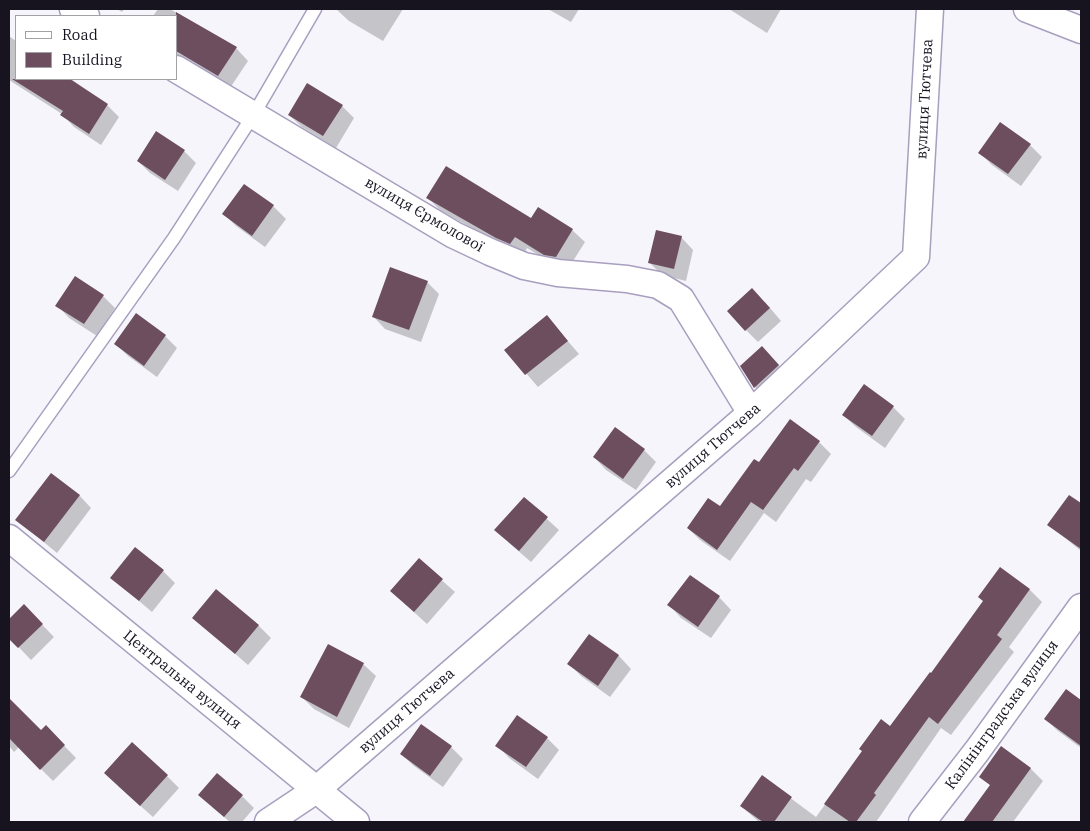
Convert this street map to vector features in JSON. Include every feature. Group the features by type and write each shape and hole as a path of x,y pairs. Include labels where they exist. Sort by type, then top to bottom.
{"street":[{"path":"73,9 84,15"},
{"name":"вулиця Тютчева","path":"268,822 316,790 751,413 916,257 930,9"},
{"path":"1027,9 1081,30"},
{"name":"вулиця Єрмолової","path":"178,70 454,234 490,252 524,266 558,273 627,279 658,286 666,290 681,299 751,413"},
{"name":"Центральна вулиця","path":"9,538 356,822"},
{"name":"Калінінградська вулиця","path":"922,822 977,751 1081,607"}],"lane":[{"path":"9,471 174,238 254,114 314,9"}],"building":[{"path":"176,12 237,47 218,76 178,52 178,15 176,15"},
{"path":"12,79 72,80 108,104 89,134 60,115 63,111"},
{"path":"307,83 343,105 323,136 288,115"},
{"path":"1000,122 1031,144 1008,174 978,153"},
{"path":"156,131 185,150 165,180 137,161"},
{"path":"446,166 531,218 538,207 573,229 556,257 544,255 515,237 510,244 496,238 426,198"},
{"path":"244,184 274,205 252,236 222,214"},
{"path":"656,230 682,236 674,269 648,263"},
{"path":"390,267 428,281 409,330 372,317"},
{"path":"75,276 104,295 84,324 55,306"},
{"path":"752,288 770,308 745,331 727,311"},
{"path":"136,313 166,335 144,366 114,344"},
{"path":"547,315 568,341 525,375 504,350"},
{"path":"762,346 779,365 754,388 740,366"},
{"path":"864,384 894,406 872,436 842,415"},
{"path":"790,419 820,441 798,471 794,468 763,510 751,502 717,550 687,528 708,498 720,506 754,459 759,462"},
{"path":"615,427 645,449 623,479 593,457"},
{"path":"51,473 80,495 44,542 15,520"},
{"path":"1069,495 1081,503 1081,549 1047,525"},
{"path":"524,497 548,517 519,551 494,530"},
{"path":"135,547 164,570 139,601 110,578"},
{"path":"419,558 443,579 414,612 390,591"},
{"path":"1000,567 1030,589 997,635 1002,639 938,724 929,717 874,793 876,795 856,822 850,822 824,804 862,751 859,749 881,719 890,726 931,673 983,601 978,597"},
{"path":"690,575 720,596 698,627 667,605"},
{"path":"216,589 259,625 235,654 192,618"},
{"path":"24,604 43,624 18,648 9,639 9,619"},
{"path":"589,634 619,655 598,686 567,664"},
{"path":"328,644 364,663 337,717 300,697"},
{"path":"1066,689 1081,700 1081,746 1044,719"},
{"path":"9,698 41,730 46,725 65,745 40,770 9,738"},
{"path":"517,715 548,737 526,767 495,746"},
{"path":"421,724 452,746 430,776 400,754"},
{"path":"132,742 168,775 140,806 104,773"},
{"path":"1001,746 1031,768 992,822 963,822 990,785 979,777"},
{"path":"217,773 243,795 224,817 198,795"},
{"path":"762,775 792,797 774,822 763,822 740,806"}]}
